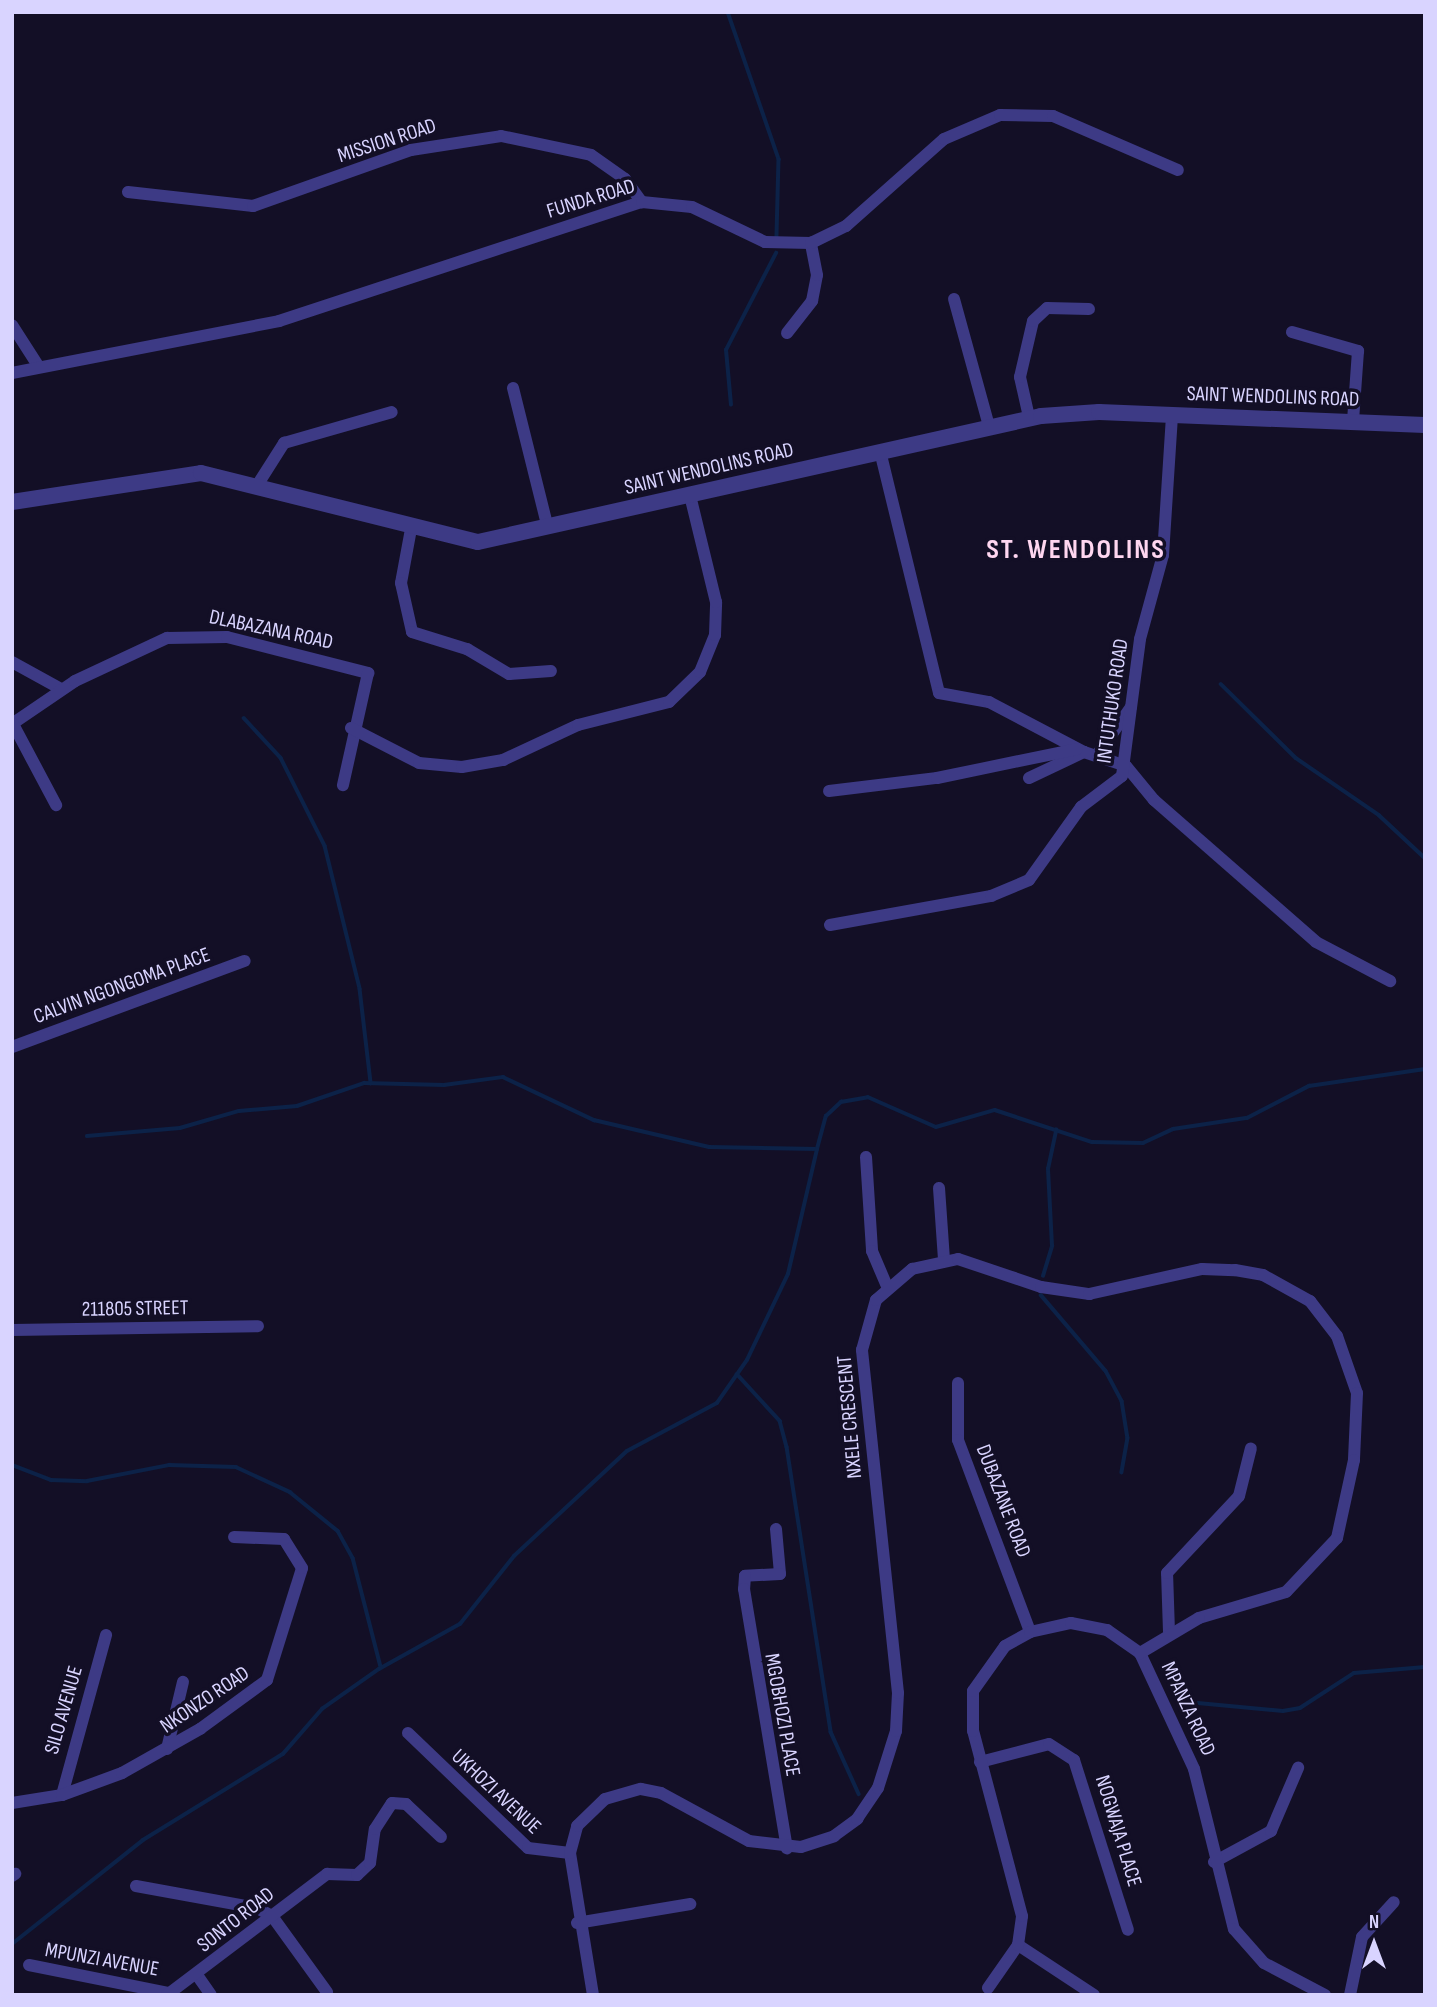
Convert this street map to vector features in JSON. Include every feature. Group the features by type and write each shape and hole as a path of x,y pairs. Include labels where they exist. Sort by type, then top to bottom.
{"street":[{"name":"FUNDA ROAD","path":"12,373 37,364 279,321 642,202 692,207 765,242 811,243 846,226 958,129 1000,115 1053,116 1178,170"},
{"name":"MISSION ROAD","path":"128,192 253,206 411,150 501,136 591,155 625,179 642,202"},
{"path":"787,333 812,301 817,275 811,243"},
{"path":"954,299 989,426"},
{"path":"1029,417 1020,377 1032,321 1047,308 1089,309"},
{"path":"12,325 37,364"},
{"path":"1292,332 1358,351 1353,421"},
{"path":"513,388 548,528"},
{"path":"258,485 284,443 392,412"},
{"name":"SAINT WENDOLINS ROAD","path":"12,502 174,474 258,485 411,529 478,542 1029,417 1172,414 1425,425"},
{"name":"INTUTHUKO ROAD","path":"830,925 991,896 1029,880 1081,807 1118,780 1126,766 1143,624 1163,555 1172,414"},
{"path":"880,451 935,688 989,702 1086,752 1126,766 1154,800 1316,942 1390,981"},
{"path":"343,785 351,728 393,754 435,767 503,760 546,737 659,707 700,672 716,613 690,495"},
{"path":"411,529 401,583 412,632 467,649 509,674 551,671"},
{"name":"DLABAZANA ROAD","path":"13,724 61,689 167,638 192,634 356,667 368,673 351,728"},
{"path":"12,662 61,689"},
{"path":"1028,778 1086,752 1131,707"},
{"path":"13,724 56,805"},
{"path":"829,790 937,778 1086,752"},
{"name":"CALVIN NGONGOMA PLACE","path":"12,1047 245,961"},
{"path":"866,1157 872,1251 887,1286 944,1259 977,1263 1066,1293 1115,1290 1202,1269 1244,1272 1310,1301 1337,1336 1357,1393 1354,1460 1337,1538 1286,1592 1169,1632 1140,1653"},
{"path":"939,1188 944,1259"},
{"name":"NXELE CRESCENT","path":"593,1995 577,1923 570,1853 578,1826 591,1811 641,1789 661,1793 749,1841 787,1848 834,1836 858,1819 878,1788 896,1731 898,1693 862,1350 868,1316 887,1286"},
{"name":"211805 STREET","path":"12,1330 258,1326"},
{"name":"DUBAZANE ROAD","path":"958,1382 958,1440 1030,1632"},
{"path":"1169,1632 1167,1573 1239,1496 1251,1448"},
{"name":"MGOBHOZI PLACE","path":"776,1529 780,1574 745,1576 744,1589 787,1848"},
{"name":"NKONZO ROAD","path":"12,1803 62,1795 166,1749 256,1692 278,1661 298,1595 299,1554 285,1539 234,1537"},
{"name":"MPANZA ROAD","path":"1018,1945 1020,1897 980,1762 973,1691 991,1657 1030,1632 1052,1624 1088,1625 1140,1653 1194,1769 1227,1913 1254,1955 1325,1995"},
{"name":"SILO AVENUE","path":"62,1795 106,1635"},
{"path":"166,1749 183,1682"},
{"name":"UKHOZI AVENUE","path":"408,1733 528,1848 570,1853"},
{"name":"NOGWAJA PLACE","path":"980,1762 1049,1744 1074,1760 1128,1930"},
{"path":"1214,1862 1271,1831 1298,1768"},
{"name":"SONTO ROAD","path":"168,1994 197,1975 327,1874 350,1878 364,1869 379,1820 394,1802 410,1807 441,1837"},
{"path":"136,1886 240,1902 272,1916 327,1992"},
{"path":"1350,1995 1362,1937 1394,1902"},
{"path":"577,1923 690,1904"},
{"path":"988,1988 1018,1945 1094,1995"},
{"name":"MPUNZI AVENUE","path":"29,1965 168,1994"},
{"path":"197,1975 211,1995"}],"waterway":[{"path":"728,12 779,159 777,237"},
{"path":"731,405 726,350 776,253"},
{"path":"1221,684 1296,758 1379,815 1425,858"},
{"path":"244,718 281,758 325,846 360,989 371,1083"},
{"path":"87,1136 180,1128 239,1111 297,1106 364,1083 444,1085 503,1077 594,1120 709,1147 817,1149 826,1116 841,1102 868,1097 936,1127 995,1110 1092,1142 1143,1143 1173,1129 1247,1118 1309,1086 1425,1069"},
{"path":"1043,1276 1052,1246 1048,1169 1056,1130"},
{"path":"12,1944 143,1840 283,1754 322,1709 379,1669 460,1624 514,1556 627,1451 717,1403 747,1360 788,1274 817,1149"},
{"path":"1041,1295 1106,1371 1122,1401 1128,1438 1122,1472"},
{"path":"737,1374 780,1421 787,1447 831,1732 859,1794"},
{"path":"12,1465 51,1480 87,1481 169,1465 236,1467 290,1492 338,1531 353,1558 381,1667"},
{"path":"1198,1703 1283,1711 1300,1708 1354,1673 1425,1667"}],"district":[{"name":"ST. WENDOLINS","path":"1076,550"}]}
